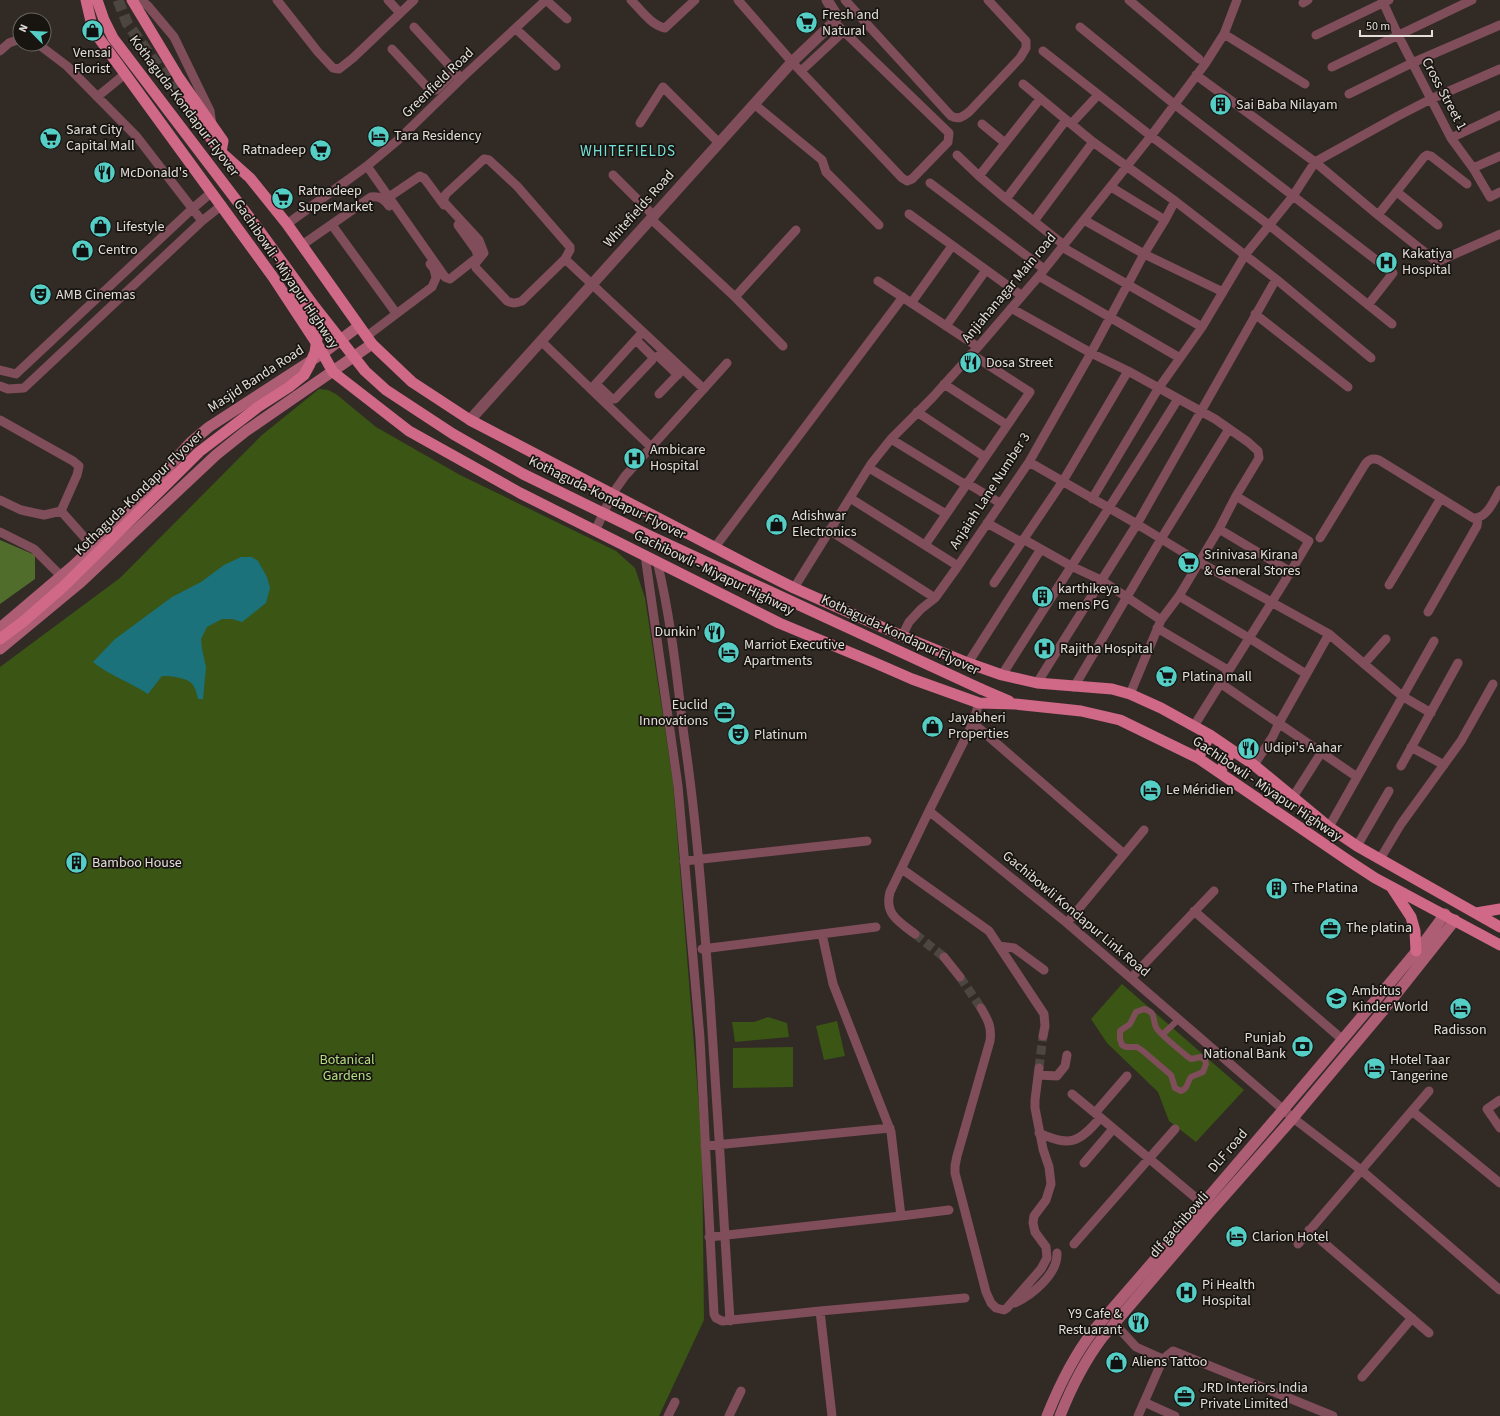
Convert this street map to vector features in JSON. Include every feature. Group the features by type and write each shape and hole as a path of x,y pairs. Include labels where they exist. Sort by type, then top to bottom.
{"main road":[{"name":"Gachibowli - Miyapur Highway","path":"86,0 93,30 274,277 323,353 333,372 409,431 520,493 780,623 912,679 978,703 1015,704 1081,711 1120,720 1198,758 1353,864 1500,945"},
{"name":"Kothaguda-Kondapur Flyover","path":"98,0 104,20 113,38 256,226 314,306 365,371 386,390 452,434 523,474 652,537 1015,704"},
{"path":"132,0 179,78 223,141 221,152"},
{"name":"Gachibowli - Miyapur Highway","path":"183,101 221,152 250,178 287,224 370,340 412,382 470,420 794,588 902,636 1002,675 1037,683 1112,690 1130,694 1161,708 1210,735 1254,765 1329,827 1357,846 1500,927"},
{"name":"Kothaguda-Kondapur Flyover","path":"0,639 24,621 64,586 199,452 258,407 289,387 304,374 315,352 317,339 316,327 302,301 279,268 256,226"},
{"name":"Masjid Banda Road","path":"0,628 61,576 114,527 200,434 323,353 359,326"},
{"path":"0,649 81,582 216,455 246,431 333,372 370,340"},
{"path":"1198,758 1210,735"},
{"path":"1220,772 1232,750"},
{"path":"1391,886 1411,917 1416,951"},
{"path":"1476,913 1500,909"},
{"name":"DLF road","path":"1047,1416 1068,1369 1080,1348 1202,1203 1343,1040 1416,951 1444,914"},
{"name":"dlf gachibowli","path":"1060,1416 1079,1374 1090,1355 1211,1211 1293,1118 1455,920"}],"street":[{"path":"141,0 148,6 174,37 210,111 212,126"},
{"path":"277,0 318,52 333,68 339,69 353,58 414,0"},
{"path":"388,0 400,13"},
{"path":"546,0 567,19"},
{"name":"Greenfield Road","path":"287,224 367,166 405,133 455,77 516,28 546,0"},
{"path":"632,0 653,22 659,27 665,28 695,0"},
{"path":"738,0 792,62 902,178 907,181 912,179 948,142 949,132 844,31 827,0"},
{"path":"835,16 846,2 951,116 962,118 1024,54 1026,48 1026,41 988,0"},
{"path":"1130,0 1199,59"},
{"name":"Anjiahanagar Main road","path":"794,588 869,468 891,439 978,347 1042,272 1127,167 1196,75 1224,34 1237,0"},
{"path":"1332,67 1472,0"},
{"path":"1316,35 1384,1"},
{"name":"Cross Street 1","path":"1384,1 1398,35 1451,138 1473,168 1490,197 1500,192"},
{"name":"Whitefields Road","path":"470,420 835,16"},
{"path":"1349,94 1412,63 1500,25"},
{"path":"392,49 431,90 436,90 455,77 414,27"},
{"path":"1080,27 1174,104 1393,273 1368,305"},
{"path":"516,28 556,66"},
{"path":"801,71 844,31"},
{"path":"1224,34 1305,84"},
{"path":"0,51 12,42"},
{"path":"1043,51 1098,96 1269,225 1392,324"},
{"path":"49,52 67,66 137,137 202,221"},
{"path":"1092,499 1158,389 1202,327 1245,255 1293,196 1315,162 1398,116 1500,69"},
{"path":"97,97 125,74"},
{"path":"1196,75 1315,162 1437,262 1500,234"},
{"path":"1023,84 1093,142 1175,201 1276,279 1371,358"},
{"path":"640,122 663,87 719,144"},
{"path":"1006,199 1068,122 1098,96"},
{"path":"978,176 1040,99"},
{"path":"754,104 822,160 826,172 879,225"},
{"path":"1451,138 1500,115"},
{"path":"982,124 1005,143"},
{"path":"1034,221 1093,142"},
{"path":"957,155 978,176 1063,246 1202,327"},
{"path":"1378,215 1424,156 1431,156 1467,184"},
{"path":"1473,168 1500,156"},
{"path":"484,159 489,160 517,186 569,245 570,250 565,259 522,301 513,304 508,301 476,268 475,264 484,253 481,243 444,204 443,198 484,159"},
{"path":"367,166 445,277 450,279 452,278 478,257 476,250 422,176 418,177 389,197"},
{"path":"613,176 652,217 735,297 783,346"},
{"path":"930,183 1042,272 1111,318 1180,358"},
{"path":"1111,187 1165,220"},
{"path":"16,374 212,192"},
{"path":"1397,192 1438,224"},
{"path":"302,245 371,197 376,196 382,198 387,203 434,269 436,274 435,283 432,287 396,313 370,340"},
{"name":"Anjaiah Lane Number 3","path":"902,636 909,622 921,609 935,598 988,523 1028,462 1111,318 1144,254 1175,201"},
{"path":"0,386 8,389 24,388 202,221 222,205"},
{"path":"909,214 1022,296"},
{"path":"1084,220 1144,254 1223,292"},
{"path":"332,225 396,313"},
{"path":"735,297 796,230"},
{"path":"912,302 952,246"},
{"path":"565,259 643,332 661,354 679,371 704,389"},
{"path":"946,326 986,270"},
{"path":"1037,683 1137,524 1200,410 1276,279"},
{"path":"878,281 912,302 978,347"},
{"path":"715,547 903,297"},
{"path":"1011,308 1091,353 1200,410 1248,442 1259,453 1259,458 1236,496 1219,529 1179,596 1159,624 1130,694"},
{"path":"1255,314 1348,387"},
{"path":"593,386 643,332"},
{"path":"541,341 593,386 612,399 615,399 653,358 636,340"},
{"path":"610,408 661,354"},
{"path":"925,545 1030,392 971,354"},
{"path":"595,530 613,493 625,476 727,364"},
{"path":"0,370 16,374 24,388"},
{"path":"659,394 679,371"},
{"path":"994,583 1063,482 1128,371"},
{"path":"944,384 1008,425"},
{"path":"593,386 610,408 651,447"},
{"path":"1002,675 1071,566 1110,508 1178,399"},
{"path":"917,412 985,457"},
{"path":"0,420 73,461 79,466 77,475 61,511"},
{"path":"1074,687 1161,539 1229,429"},
{"path":"891,439 961,482 1000,503"},
{"path":"1320,538 1369,460 1379,460 1473,518 1478,518 1484,515 1500,490"},
{"path":"1028,462 1110,508 1199,562 1329,634 1402,696 1431,713"},
{"path":"869,468 946,514"},
{"path":"1194,726 1228,670 1273,603 1309,541 1236,496"},
{"path":"850,498 958,566"},
{"path":"1389,585 1441,498"},
{"path":"0,500 21,510 44,515 61,511"},
{"path":"61,511 93,547"},
{"path":"1428,612 1478,526 1478,518"},
{"path":"988,523 1101,580 1127,598 1159,624 1228,670"},
{"path":"1219,529 1291,572"},
{"path":"829,530 935,598"},
{"path":"0,532 34,549 61,576"},
{"path":"968,663 1041,549"},
{"path":"645,555 677,781 700,1038 714,1314 716,1318 722,1321 730,1321 965,1298"},
{"path":"657,561 679,693 691,781 699,859 720,1145 730,1321"},
{"path":"1179,596 1306,674"},
{"path":"1254,765 1273,736 1279,722 1329,634"},
{"path":"1364,664 1386,639"},
{"path":"1329,827 1434,641"},
{"path":"1401,766 1458,663"},
{"path":"1220,683 1279,722 1357,777"},
{"path":"1380,859 1401,824 1461,741 1493,684"},
{"path":"915,934 898,922 892,915 888,899 929,811 973,723 978,703"},
{"path":"973,723 1124,854"},
{"path":"1411,747 1444,764"},
{"path":"1293,797 1321,753"},
{"path":"1357,846 1389,791"},
{"name":"Gachibowli Kondapur Link Road","path":"929,811 1067,923 1293,1118 1361,1170 1499,1287"},
{"path":"1067,923 1144,830"},
{"path":"684,861 867,841"},
{"path":"902,869 989,931 1044,1014 1045,1026 1043,1036"},
{"path":"1131,978 1214,891"},
{"path":"1194,911 1343,1040"},
{"path":"692,950 876,927"},
{"path":"822,934 834,984 890,1128 895,1154 901,1216"},
{"path":"999,946 1014,948 1044,970"},
{"path":"944,957 960,977"},
{"path":"981,1008 989,1021 991,1028 990,1041 958,1156 955,1173 988,1298 991,1303 1000,1310 1004,1310 1029,1296 1055,1267 1058,1260 1057,1253"},
{"path":"1144,1009 1154,1015 1155,1025 1163,1034 1189,1058 1201,1057 1205,1060 1206,1064 1203,1072 1191,1077 1186,1087 1182,1090 1175,1088 1171,1075 1143,1051 1137,1048 1122,1045 1119,1036 1121,1029 1130,1024 1136,1012 1144,1009"},
{"path":"1163,1034 1179,1019"},
{"path":"1012,1305 1047,1258 1046,1247 1035,1232 1033,1223 1034,1216 1046,1200 1051,1184 1049,1167 1039,1133 1035,1100 1039,1071 1057,1076 1065,1066 1067,1055"},
{"path":"1039,1133 1057,1140 1070,1141 1086,1133 1127,1076"},
{"path":"1298,1244 1429,1091"},
{"path":"1072,1094 1202,1203"},
{"path":"1500,1100 1488,1109 1500,1128"},
{"path":"1412,1111 1500,1183"},
{"path":"705,1146 890,1128"},
{"path":"1084,1163 1113,1129"},
{"path":"1074,1244 1175,1129"},
{"path":"710,1237 949,1210"},
{"path":"1309,1230 1429,1333"},
{"path":"820,1311 832,1416"},
{"path":"1362,1377 1412,1318"},
{"path":"1115,1324 1136,1347 1163,1359"},
{"path":"1138,1416 1163,1359 1173,1351 1328,1415"},
{"path":"729,1416 741,1392"},
{"path":"668,1416 675,1402"},
{"path":"1144,1402 1175,1416"}],"green space":[{"name":"Botanical Gardens","path":"319,389 328,390 336,394 376,427 460,475 616,551 635,568 645,598 673,782 702,1145 704,1320 659,1416 0,1416 0,667 120,578 262,435"},
{"path":"0,540 35,555 35,579 0,604"},
{"path":"1122,984 1244,1090 1196,1142 1169,1121 1158,1092 1107,1043 1091,1019"},
{"path":"768,1017 787,1023 789,1037 735,1042 732,1022 754,1022"},
{"path":"837,1021 845,1056 824,1060 816,1026"},
{"path":"793,1047 793,1087 733,1088 733,1048"}],"water":[{"path":"241,557 252,557 258,561 267,577 270,588 266,603 242,622 232,619 222,619 207,627 201,639 206,667 203,699 198,699 193,685 184,679 162,676 148,694 106,671 93,662 115,639 172,597 201,582 224,565"}],"tunnel":[{"path":"118,0 127,23 183,101"},
{"path":"915,934 944,957"},
{"path":"960,977 981,1008"},
{"path":"1039,1068 1043,1036"}],"place":[{"name":"Fresh and Natural","path":"806,23"},
{"name":"Vensai Florist","path":"92,31"},
{"name":"Sai Baba Nilayam","path":"1220,105"},
{"name":"Tara Residency","path":"379,136"},
{"name":"Sarat City Capital Mall","path":"51,138"},
{"name":"Ratnadeep","path":"321,150"},
{"name":"McDonald's","path":"104,173"},
{"name":"Ratnadeep SuperMarket","path":"283,199"},
{"name":"Lifestyle","path":"100,227"},
{"name":"Centro","path":"82,250"},
{"name":"Kakatiya Hospital","path":"1386,262"},
{"name":"AMB Cinemas","path":"40,295"},
{"name":"Dosa Street","path":"970,363"},
{"name":"Ambicare Hospital","path":"634,458"},
{"name":"Adishwar Electronics","path":"777,524"},
{"name":"Srinivasa Kirana & General Stores","path":"1189,563"},
{"name":"karthikeya mens PG","path":"1042,597"},
{"name":"Dunkin'","path":"715,632"},
{"name":"Rajitha Hospital","path":"1044,649"},
{"name":"Marriot Executive Apartments","path":"729,653"},
{"name":"Platina mall","path":"1167,677"},
{"name":"Euclid Innovations","path":"724,713"},
{"name":"Jayabheri Properties","path":"932,726"},
{"name":"Platinum","path":"738,735"},
{"name":"Udipi's Aahar","path":"1248,748"},
{"name":"Le Méridien","path":"1151,790"},
{"name":"Bamboo House","path":"77,863"},
{"name":"The Platina","path":"1276,888"},
{"name":"The platina","path":"1330,928"},
{"name":"Ambitus Kinder World","path":"1337,999"},
{"name":"Radisson","path":"1460,1008"},
{"name":"Punjab National Bank","path":"1302,1046"},
{"name":"Hotel Taar Tangerine","path":"1374,1068"},
{"name":"Clarion Hotel","path":"1237,1237"},
{"name":"Pi Health Hospital","path":"1187,1293"},
{"name":"Y9 Cafe & Restuarant","path":"1138,1322"},
{"name":"Aliens Tattoo","path":"1117,1362"},
{"name":"JRD Interiors India Private Limited","path":"1184,1396"}],"district":[{"name":"WHITEFIELDS","path":"628,151"}]}
